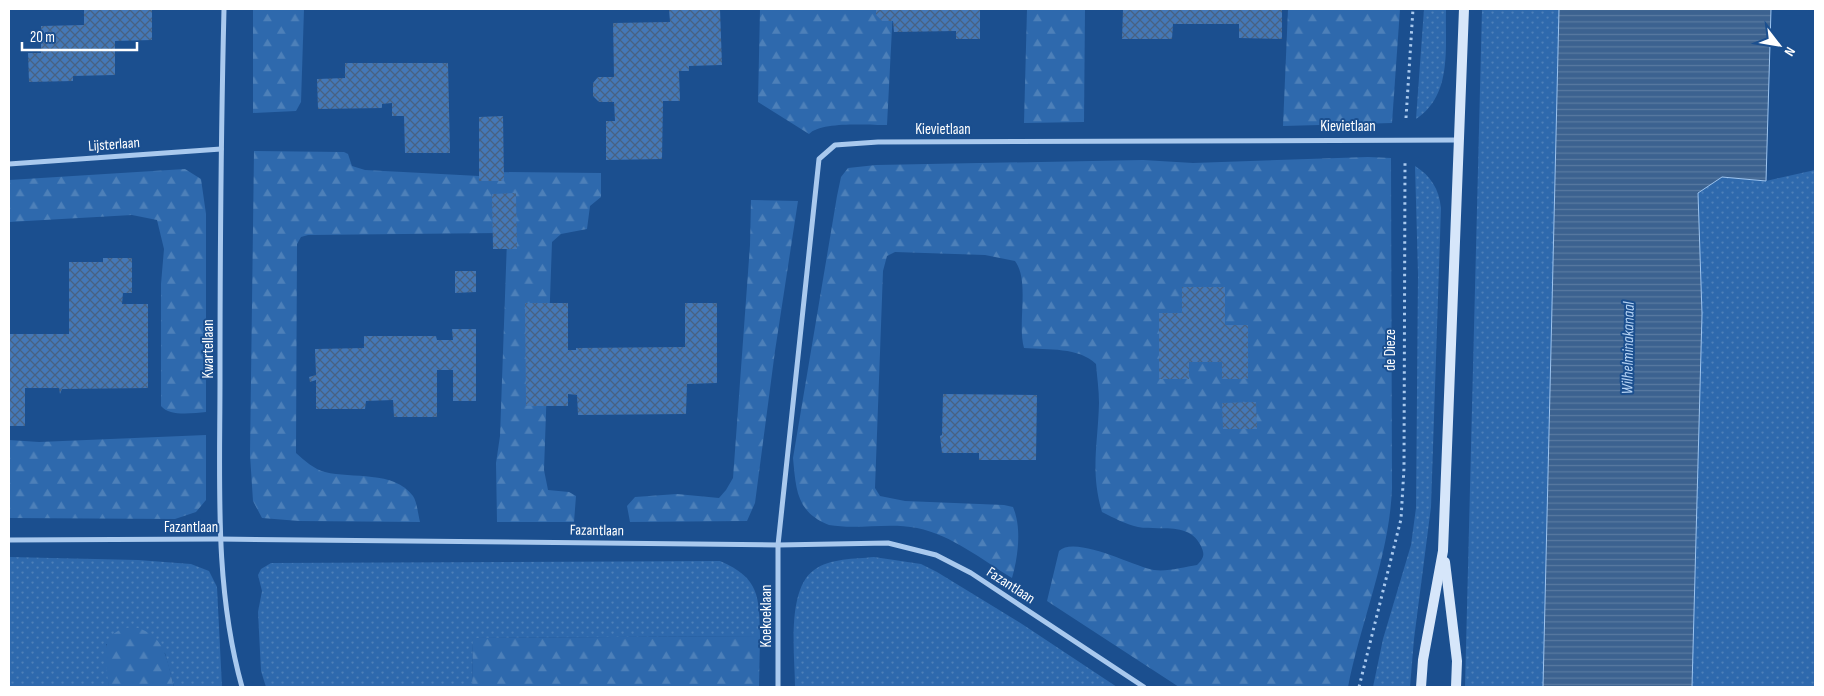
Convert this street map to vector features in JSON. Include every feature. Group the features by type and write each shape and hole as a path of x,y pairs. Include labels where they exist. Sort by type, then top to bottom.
{"street":[{"name":"Kwartellaan","path":"224,9 221,149 219,539 234,660 242,687"},
{"path":"1421,687 1423,660 1443,551 1461,140 1464,9"},
{"name":"Kievietlaan","path":"778,545 819,159 835,145 878,142 1404,138 1461,140"},
{"name":"Lijsterlaan","path":"9,164 221,149"},
{"name":"Fazantlaan","path":"9,540 219,539 778,545 888,543 936,555 970,573 1144,687"},
{"name":"Koekoeklaan","path":"778,545 778,687"},
{"path":"1443,551 1457,661 1456,687"}],"path":[{"name":"de Dieze","path":"1359,687 1402,519 1404,458 1404,138 1413,9"}],"green space":[{"path":"253,9 304,9 301,102 296,111 253,113"},
{"path":"760,9 893,9 887,125 834,125 815,130 809,134 758,102"},
{"path":"1027,9 1085,9 1084,122 1024,123"},
{"path":"1288,9 1400,9 1392,123 1283,126"},
{"path":"1424,9 1446,9 1446,54 1441,84 1436,97 1428,109 1416,119"},
{"path":"1482,9 1559,9 1543,687 1465,687"},
{"path":"254,151 344,152 348,154 352,166 365,170 479,176 490,175 496,172 601,173 601,197 590,206 587,229 561,234 552,242 544,470 548,490 569,492 576,496 574,522 497,522 496,463 500,436 507,240 500,233 308,235 301,237 297,244 296,453 321,471 372,477 395,482 413,496 420,522 299,521 262,518 253,501 250,455"},
{"path":"1368,157 1391,158 1392,489 1386,539 1348,687 1179,687 1047,601 1059,551 1067,547 1091,549 1154,570 1170,570 1197,565 1203,554 1196,538 1182,530 1138,527 1124,523 1102,512 1096,483 1099,403 1096,364 1072,352 1024,348 1022,338 1022,280 1015,261 985,255 895,252 887,256 883,271 875,488 880,496 905,501 1013,507 1016,515 1018,542 1012,578 955,542 930,531 906,526 851,527 829,525 818,520 804,506 797,489 793,458 837,196 841,177 848,168 876,165 1143,160 1193,163"},
{"path":"1415,166 1430,179 1436,189 1441,208 1431,507 1414,639 1410,687 1373,687 1383,639 1411,545 1416,508 1418,274"},
{"path":"185,169 201,179 206,214 206,412 182,414 170,412 161,406 161,284 164,249 157,220 132,215 9,222 9,180"},
{"path":"1815,170 1815,687 1692,687 1702,314 1698,193 1722,177 1766,181"},
{"path":"751,200 798,201 775,351 755,503 747,521 630,522 627,506 635,497 677,494 719,498 733,478 750,245"},
{"path":"206,435 206,500 196,512 175,519 9,518 9,440 39,442"},
{"path":"9,557 138,560 191,564 209,571 217,587 222,687 174,687 165,653 106,644 109,687 9,687"},
{"path":"874,557 921,564 937,572 1022,624 1117,687 795,687 794,624 799,592 805,579 814,570 827,563"},
{"path":"720,561 743,574 755,590 759,610 760,636 473,638 472,687 266,687 261,671 258,612 262,591 258,575 261,569 271,563"},
{"path":"133,627 144,630 152,635 163,649 174,687 109,687 106,657 108,641 113,634"},
{"path":"760,636 759,686 472,687 473,638"}],"water":[{"name":"Wilhelminakanaal","path":"1559,9 1771,9 1766,181 1722,177 1698,193 1702,314 1692,687 1543,687"}],"building":[{"path":"84,9 152,9 152,40 115,41 115,75 73,76 73,81 29,82 28,53 41,53 41,26 84,25"},
{"path":"669,9 720,9 722,65 689,66 689,71 679,71 680,101 663,101 662,159 606,160 606,121 615,121 614,102 599,102 593,96 593,83 598,77 614,77 613,23 670,22"},
{"path":"876,9 980,9 980,39 956,39 956,31 894,32 893,21 882,21 876,15"},
{"path":"1123,9 1282,9 1282,39 1239,38 1239,24 1173,24 1172,39 1122,39"},
{"path":"345,63 448,63 450,153 405,153 404,116 392,116 392,103 382,104 382,108 318,109 317,79 345,78"},
{"path":"503,116 504,181 479,181 479,117"},
{"path":"516,193 517,249 493,249 492,194"},
{"path":"103,258 132,258 132,293 123,293 122,304 148,304 148,388 62,389 60,394 59,388 25,388 25,426 9,426 9,334 69,334 69,262 103,262"},
{"path":"455,271 476,271 476,292 455,293"},
{"path":"1182,287 1225,287 1225,325 1248,325 1248,379 1222,379 1222,362 1189,362 1189,379 1159,379 1159,313 1182,313"},
{"path":"525,303 568,303 568,350 576,350 576,348 685,347 685,303 717,303 717,383 687,384 686,414 578,415 577,395 568,394 568,406 526,406"},
{"path":"452,329 476,329 476,401 453,401 453,370 437,370 437,417 394,417 393,400 366,401 365,409 316,409 316,380 310,382 309,377 316,375 315,349 364,348 364,336 436,336 437,340 453,340"},
{"path":"943,394 1037,395 1036,460 979,460 979,453 942,453 940,436 942,435"},
{"path":"1256,402 1257,429 1223,429 1222,403"}]}
